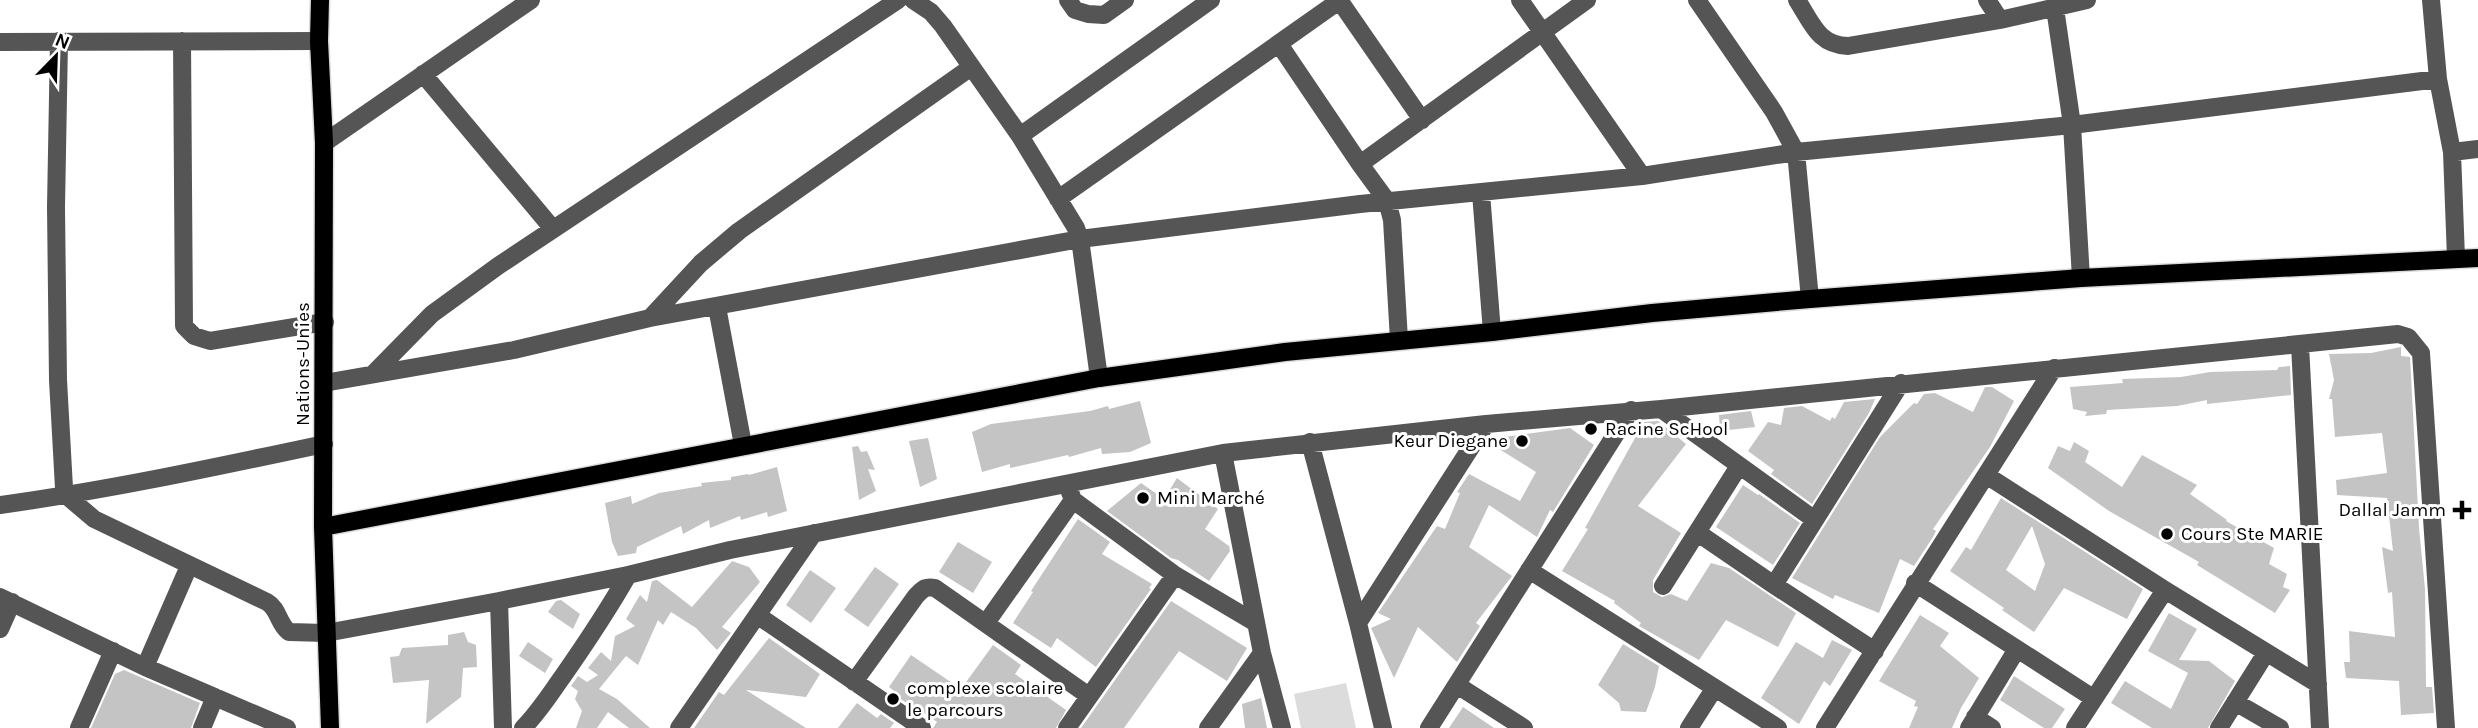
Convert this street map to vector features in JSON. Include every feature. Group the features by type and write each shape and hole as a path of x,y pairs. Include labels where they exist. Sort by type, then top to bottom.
{"main road":[{"name":"Nations-Unies","path":"320,0 319,41 324,143 323,527 330,728"},
{"path":"323,527 1099,378 1285,352 1810,299 2081,278 2478,258"}],"street":[{"path":"324,143 531,0"},
{"path":"374,373 432,314 553,229 898,0"},
{"path":"913,0 931,12 943,26 1020,136 1080,239 1099,378"},
{"path":"1068,0 1075,10 1096,15 1104,15 1125,0"},
{"path":"1020,136 1211,0"},
{"path":"1058,199 1339,0 1422,120"},
{"path":"1520,0 1642,176"},
{"path":"1360,164 1587,0"},
{"path":"1697,0 1774,112 1796,152 1810,299"},
{"path":"1797,0 1820,34 1835,46 2000,20 2087,0"},
{"path":"1987,0 2000,20"},
{"path":"2431,0 2438,79 2452,152 2456,258"},
{"path":"2055,8 2072,125 2081,278"},
{"path":"59,41 56,207 58,380 62,476 67,496 94,519 272,605 280,624 289,632 326,633 628,575 814,533 1070,492 1223,453 1486,424 1661,409 2398,334 2407,337 2421,353 2446,728"},
{"path":"182,41 184,326 194,336 210,341 325,322"},
{"path":"0,42 319,41"},
{"path":"1279,44 1387,201 1392,220 1399,340"},
{"path":"650,318 701,263 739,231 970,68"},
{"path":"423,74 553,229"},
{"path":"324,383 514,350 650,318 1080,239 1387,201 1642,176 1796,152 2072,125 2438,79"},
{"path":"2452,152 2478,149"},
{"path":"1480,193 1492,332"},
{"path":"717,307 743,445"},
{"path":"2300,345 2320,728"},
{"path":"1825,728 2054,368"},
{"path":"1774,585 1901,383"},
{"path":"1661,409 1815,520"},
{"path":"1429,728 1631,410"},
{"path":"1358,623 1486,424"},
{"path":"1310,442 1358,623 1382,728"},
{"path":"0,505 67,496 324,444"},
{"path":"1223,453 1255,623 1282,728"},
{"path":"1663,586 1739,466"},
{"path":"1986,475 2318,684"},
{"path":"1070,492 1175,575 1255,623"},
{"path":"986,623 1070,492"},
{"path":"679,728 814,533"},
{"path":"1698,533 1875,651"},
{"path":"145,667 189,565"},
{"path":"1529,570 1778,728"},
{"path":"523,728 536,715 576,657 628,575"},
{"path":"1067,728 1175,575"},
{"path":"1915,583 2094,698"},
{"path":"854,682 924,588 935,588 1089,696"},
{"path":"2075,728 2165,590"},
{"path":"0,629 6,600 145,667 287,728"},
{"path":"499,601 503,728"},
{"path":"757,615 918,727"},
{"path":"1992,728 1972,723 2017,649"},
{"path":"79,728 113,651"},
{"path":"1208,728 1262,653"},
{"path":"2219,728 2266,653"},
{"path":"1457,685 1524,728"},
{"path":"1689,728 1714,689"},
{"path":"202,728 215,697"},
{"path":"2235,702 2280,728"}],"shaded area":[{"path":"1346,683 1356,728 1301,728 1294,694"}],"building":[{"path":"2401,347 2401,356 2410,357 2425,589 2426,687 2432,687 2434,713 2401,715 2399,681 2346,678 2344,662 2350,662 2349,631 2395,637 2392,592 2388,593 2382,547 2393,551 2387,498 2337,495 2336,480 2387,473 2382,433 2335,437 2332,399 2329,399 2334,380 2329,354 2371,353"},
{"path":"2290,366 2291,395 2207,404 2207,400 2177,406 2107,410 2106,414 2085,416 2087,412 2073,409 2070,387 2123,383 2122,379 2277,370 2279,367"},
{"path":"1985,387 1992,387 2014,401 1990,447 1933,529 1936,531 1933,537 1914,566 1900,559 1879,613 1835,595 1833,599 1792,578 1880,437 1914,403 1917,404 1924,394 1935,393 1973,412"},
{"path":"1875,399 1812,504 1771,474 1774,470 1748,451 1768,422 1781,425 1784,408 1802,406 1830,421 1832,417 1835,419 1844,402"},
{"path":"1140,401 1151,443 1130,452 1102,454 1101,448 1069,457 1068,455 1010,468 1010,464 982,472 972,432 991,424 1090,411 1108,406 1109,409"},
{"path":"1751,411 1755,427 1720,431 1719,415"},
{"path":"1658,421 1686,444 1638,506 1681,533 1653,580 1653,592 1662,597 1671,594 1687,601 1711,563 1729,568 1796,613 1778,647 1726,620 1699,660 1639,626 1641,623 1614,603 1615,601 1562,571 1588,529 1585,528 1644,422"},
{"path":"1570,428 1594,445 1553,512 1550,510 1537,537 1489,505 1469,547 1512,576 1476,623 1480,626 1457,662 1418,627 1394,678 1371,628 1391,619 1378,613 1437,526 1445,529 1460,493 1457,492 1469,474 1520,501 1536,472 1488,442 1490,439"},
{"path":"928,438 937,479 920,487 909,441"},
{"path":"2074,442 2089,451 2085,462 2122,487 2142,455 2197,485 2190,494 2226,521 2274,548 2269,564 2287,574 2283,587 2290,590 2275,613 2197,565 2199,562 2109,511 2048,468 2058,446 2070,451"},
{"path":"858,446 861,452 867,451 875,470 868,469 876,491 859,500 852,447"},
{"path":"777,467 787,511 768,517 767,512 741,520 740,516 710,528 709,520 683,534 681,526 637,547 636,553 618,556 612,542 605,503 631,496 632,504 659,493 702,486 701,483 731,480 731,477"},
{"path":"1177,478 1218,509 1205,529 1229,546 1230,551 1209,581 1171,558 1107,511 1141,483 1164,499"},
{"path":"1743,485 1800,523 1773,565 1716,527"},
{"path":"2001,498 2143,589 2127,619 2064,588 2034,632 1950,571 1966,547 1971,550","holes":["2032,526 2045,564 2035,591 2006,570"]},
{"path":"1078,519 1110,542 1102,554 1152,584 1096,667 1057,638 1051,648 1013,623"},
{"path":"958,542 992,562 973,593 939,572"},
{"path":"732,561 749,567 760,582 722,627 731,633 717,650 696,628 671,612 663,625 658,620 638,665 626,656 599,689 617,699 650,728 629,728 608,712 597,728 576,728 582,711 575,699 578,691 571,686 578,676 587,682 598,675 588,668 601,652 611,661 615,636 635,626 626,619 640,595 647,602 652,581 657,580 692,607"},
{"path":"875,567 899,584 868,627 844,610"},
{"path":"810,570 836,588 811,623 786,605"},
{"path":"561,600 580,614 573,629 548,612 556,601"},
{"path":"1171,601 1247,648 1227,681 1179,651 1124,728 1081,728"},
{"path":"2169,613 2197,629 2179,660 2209,661 2235,681 2208,728 2152,728 2111,703 2125,681 2171,709 2188,673 2148,651"},
{"path":"1920,615 1949,633 1940,646 1979,678 1952,728 1909,728 1918,707 1914,706 1916,701 1879,681"},
{"path":"464,632 468,642 476,645 477,667 463,668 461,697 426,724 429,680 393,683 390,657 399,656 402,648 448,645 448,635"},
{"path":"769,638 820,674 806,697 746,690 806,728 694,728 719,692 724,695"},
{"path":"1832,640 1852,650 1830,686 1824,681 1799,724 1761,698 1796,642 1823,658"},
{"path":"528,642 553,659 545,673 519,656"},
{"path":"1623,644 1659,666 1646,712 1621,711 1619,703 1598,685"},
{"path":"993,645 1021,665 1015,674 1066,710 1056,728 933,728 937,722 895,695 897,693 889,687 911,655 961,689"},
{"path":"124,670 200,703 191,728 91,728 115,674"},
{"path":"2014,676 2065,709 2052,728 2044,728 2000,700"},
{"path":"1261,698 1267,728 1245,728 1242,704"},
{"path":"857,703 877,718 881,714 894,723 890,728 838,728"},
{"path":"1463,707 1494,728 1449,728"}],"place":[{"name":"Racine ScHool","path":"1591,429"},
{"name":"Keur Diegane","path":"1522,441"},
{"name":"Mini Marché","path":"1143,498"},
{"name":"Dallal Jamm","path":"2462,510"},
{"name":"Cours Ste MARIE","path":"2167,534"},
{"name":"complexe scolaire le parcours","path":"893,699"}]}
